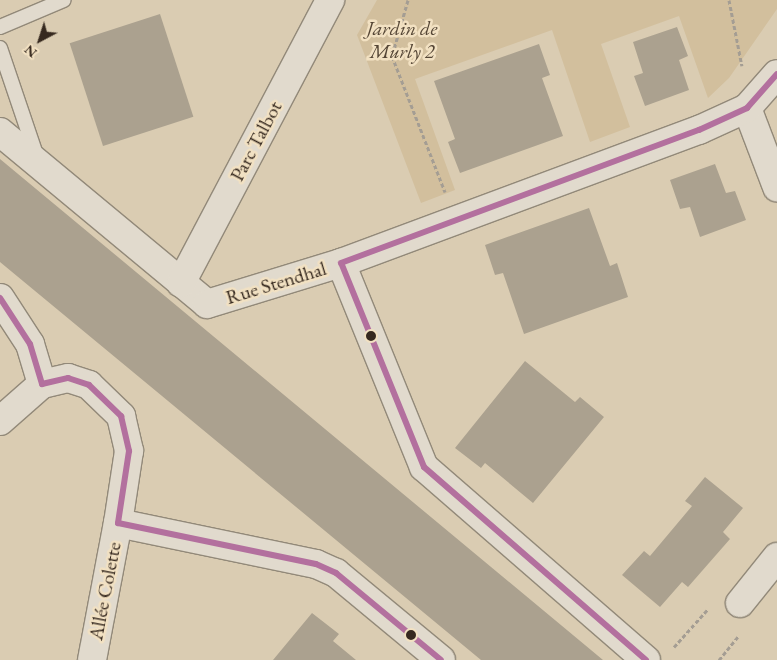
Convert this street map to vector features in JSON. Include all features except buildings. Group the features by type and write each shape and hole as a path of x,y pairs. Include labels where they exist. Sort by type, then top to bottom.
{"street":[{"name":"Parc Talbot","path":"181,283 330,0"},
{"path":"341,263 699,130 747,108 777,74"},
{"path":"747,108 777,187"},
{"name":"Rue Stendhal","path":"0,132 207,304 341,263 424,467 658,657"},
{"path":"0,298 30,344 42,384"},
{"path":"0,421 42,384 68,378 89,384 120,416 128,433 129,451 118,523 316,564 336,573 442,660"},
{"name":"Allée Colette","path":"92,660 118,523"},
{"path":"740,604 777,557"}],"lane":[{"path":"0,27 64,0"},
{"path":"0,48 39,165"}],"path":[{"path":"408,0 392,56 456,220"},
{"path":"730,0 736,22 747,108"},
{"path":"658,657 716,600 740,604 740,634 719,660"}],"green space":[{"name":"Jardin de Murly 2","path":"377,0 777,0 777,9 729,78 708,98 679,16 601,44 630,127 590,142 552,30 415,79 455,190 421,203 357,35"}],"transit line":[{"path":"646,660 424,467 341,263 699,130 747,108 777,74"},
{"path":"0,298 30,344 42,384 68,378 89,385 121,416 129,451 118,523 316,564 336,573 441,660"}]}
